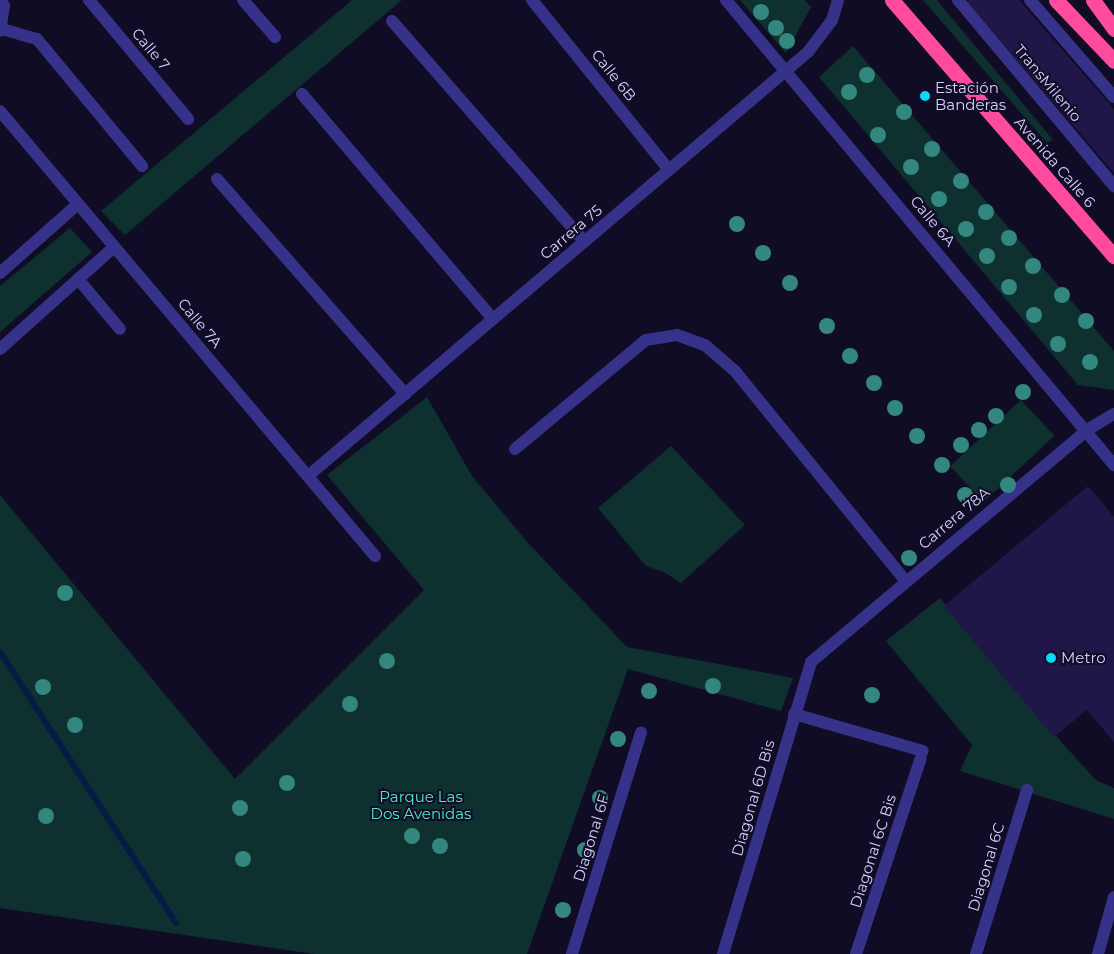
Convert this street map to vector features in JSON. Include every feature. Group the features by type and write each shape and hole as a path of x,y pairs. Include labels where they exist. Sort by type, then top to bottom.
{"highway":[{"name":"Avenida Calle 6","path":"892,0 1114,256"},
{"path":"1056,0 1114,61"},
{"path":"1093,0 1114,28"}],"street":[{"path":"1,0 1,30 37,40 142,166"},
{"name":"Calle 7","path":"89,0 188,119"},
{"path":"243,0 275,37"},
{"name":"Calle 6B","path":"532,0 670,170"},
{"name":"Calle 6A","path":"726,0 1087,430 1114,465"},
{"name":"Carrera 75","path":"308,476 786,71 824,34 838,0"},
{"name":"TransMilenio","path":"958,0 1114,186"},
{"path":"1030,0 1114,97"},
{"path":"392,21 584,242"},
{"path":"302,94 493,319"},
{"name":"Calle 7A","path":"0,111 375,556"},
{"path":"217,179 405,394"},
{"path":"0,273 78,204"},
{"path":"0,349 114,246"},
{"path":"78,279 120,329"},
{"path":"515,448 646,340 677,335 705,345 735,372 905,580"},
{"name":"Carrera 78A","path":"818,653 1087,430 1114,414"},
{"name":"Diagonal 6D Bis","path":"723,954 794,714 811,662 818,653"},
{"name":"Diagonal 6C Bis","path":"794,714 922,754 856,954"},
{"name":"Diagonal 6F","path":"572,954 640,732"},
{"name":"Diagonal 6C","path":"976,954 1027,790"},
{"path":"1098,954 1114,897"}],"green space":[{"path":"352,0 402,0 125,235 101,211"},
{"path":"740,0 805,0 811,7 786,53"},
{"path":"923,0 937,0 1053,140 1047,143"},
{"path":"853,46 1114,351 1114,390 1078,385 819,77"},
{"path":"70,228 92,252 0,332 0,286"},
{"name":"Parque Las Dos Avenidas","path":"427,397 472,476 529,544 627,647 793,678 781,711 628,669 527,954 314,954 0,908 0,495 235,779 424,590 327,475"},
{"path":"1021,400 1054,436 983,502 950,466"},
{"path":"671,446 745,525 681,583 664,572 646,566 598,508"},
{"path":"940,598 1063,744 1097,781 1114,788 1114,819 960,771 972,745 886,641"}],"building":[{"path":"969,0 1019,0 1114,109 1114,173 967,2"},
{"name":"Metro","path":"1088,486 1114,517 1114,742 1087,710 1054,737 944,606"}],"waterway":[{"path":"0,652 176,923"}],"place":[{"name":"Estación Banderas","path":"925,96"},
{"name":"Metro","path":"1051,658"}]}
